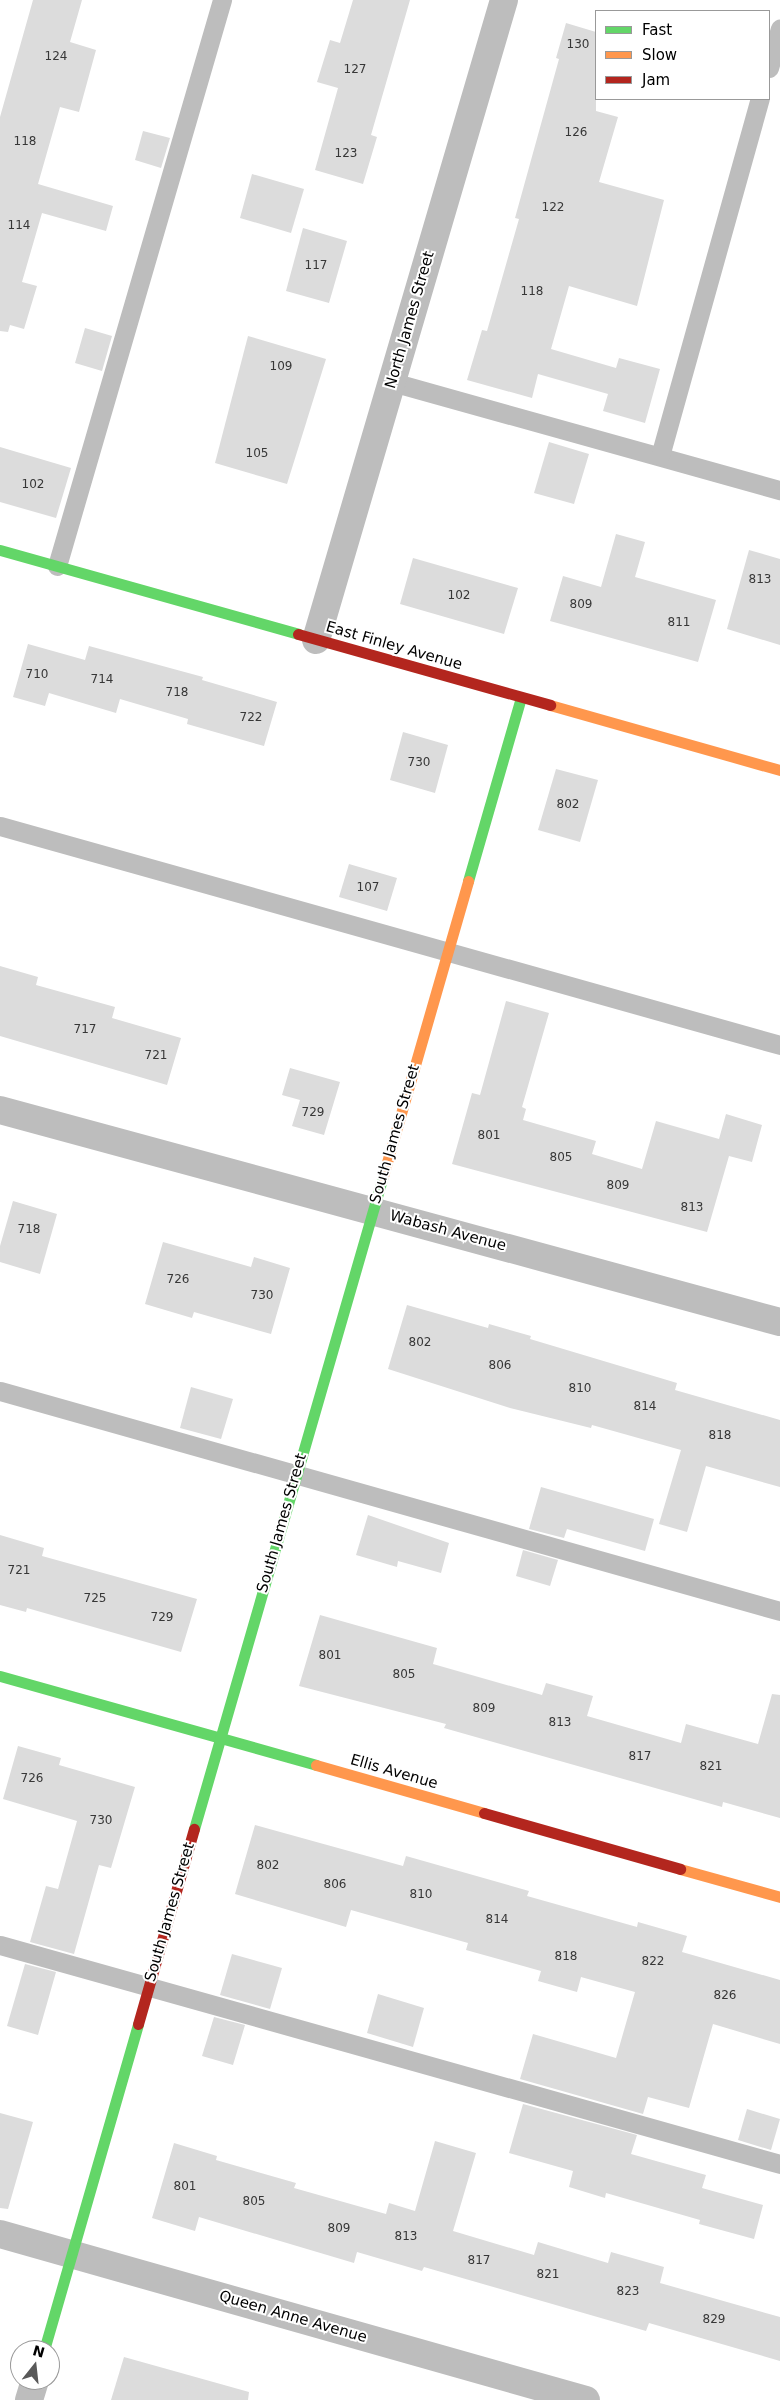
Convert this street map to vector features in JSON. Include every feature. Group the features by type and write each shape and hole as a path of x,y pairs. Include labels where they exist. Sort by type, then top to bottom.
{"street":[{"name":"North James Street","path":"316,640 504,0"},
{"name":"East Finley Avenue","path":"0,550 780,770"},
{"name":"South James Street","path":"47,2340 521,696"},
{"name":"Wabash Avenue","path":"0,1110 780,1322"},
{"name":"Ellis Avenue","path":"0,1676 780,1897"},
{"name":"Queen Anne Avenue","path":"0,2234 586,2400"}],"lane":[{"path":"57,566 222,0"},
{"path":"770,64 780,28"},
{"path":"660,456 760,100"},
{"path":"392,382 780,490"},
{"path":"0,826 780,1045"},
{"path":"0,1391 780,1611"},
{"path":"0,1945 780,2164"}],"building":[{"path":"33,0 82,0 70,42 96,50 79,112 60,107 38,184 113,206 106,231 42,213 22,282 37,286 24,329 10,325 8,332 0,331 0,117"},
{"path":"353,0 410,0 371,135 377,137 363,184 315,170 338,88 317,82 330,40 340,43"},
{"path":"566,23 595,32 596,111 618,117 599,182 664,200 637,306 569,286 551,349 616,368 619,358 660,369 645,423 603,411 608,394 538,374 532,398 467,380 482,330 487,331 519,219 515,218 559,59 556,58"},
{"path":"143,131 170,138 161,168 135,160"},
{"path":"252,174 304,189 291,233 240,218"},
{"path":"303,228 347,241 329,303 286,291"},
{"path":"85,328 112,336 102,371 75,363"},
{"path":"248,336 326,359 287,484 215,463"},
{"path":"549,442 589,454 574,504 534,493"},
{"path":"0,447 71,468 56,518 0,502"},
{"path":"616,534 645,542 635,577 716,600 698,662 550,621 563,576 601,587"},
{"path":"749,550 780,559 780,645 727,629"},
{"path":"413,558 518,588 504,634 400,604"},
{"path":"28,644 85,660 89,646 203,677 202,680 277,702 264,746 187,724 188,719 120,699 116,713 49,693 45,706 13,697"},
{"path":"403,732 448,745 435,793 390,780"},
{"path":"556,769 598,780 580,842 538,830"},
{"path":"349,864 397,878 387,911 339,897"},
{"path":"0,966 38,977 36,985 115,1007 112,1018 181,1038 167,1085 0,1036"},
{"path":"506,1001 549,1013 522,1107 526,1109 523,1120 596,1141 592,1154 642,1169 656,1121 719,1139 726,1114 762,1125 752,1162 729,1156 707,1232 452,1164 472,1093 480,1095"},
{"path":"290,1068 340,1082 324,1135 292,1126 300,1100 282,1095"},
{"path":"13,1201 57,1214 40,1274 0,1262 0,1246"},
{"path":"163,1242 251,1267 254,1257 290,1268 271,1334 194,1312 192,1318 145,1304"},
{"path":"407,1305 488,1328 489,1324 531,1336 530,1339 677,1383 675,1390 780,1420 780,1487 706,1466 687,1532 659,1524 681,1450 592,1425 591,1428 510,1408 388,1369"},
{"path":"191,1387 233,1399 221,1439 180,1428"},
{"path":"541,1487 654,1519 645,1551 567,1529 564,1538 529,1529"},
{"path":"368,1515 449,1543 441,1573 398,1561 397,1567 356,1555"},
{"path":"0,1535 44,1548 42,1556 197,1599 181,1652 27,1608 26,1612 0,1605"},
{"path":"523,1550 558,1560 550,1586 516,1576"},
{"path":"320,1615 437,1648 433,1664 542,1695 546,1683 593,1696 587,1716 681,1743 686,1724 758,1744 772,1694 780,1695 780,1818 723,1802 722,1807 444,1728 446,1724 299,1686"},
{"path":"18,1746 61,1758 59,1765 135,1787 111,1868 99,1865 74,1954 30,1942 46,1886 58,1889 77,1821 3,1799"},
{"path":"255,1825 403,1866 406,1856 529,1891 527,1896 637,1927 638,1922 687,1936 682,1952 780,1980 780,2044 713,2024 689,2108 648,2097 643,2114 520,2079 533,2034 616,2058 635,1992 581,1977 577,1992 538,1981 541,1971 466,1950 468,1943 351,1910 346,1927 235,1894"},
{"path":"232,1954 282,1968 270,2009 220,1995"},
{"path":"25,1964 56,1972 38,2035 7,2026"},
{"path":"378,1994 424,2008 413,2047 367,2033"},
{"path":"214,2017 245,2025 233,2065 202,2056"},
{"path":"523,2104 637,2135 631,2154 706,2175 702,2188 763,2205 754,2239 699,2224 700,2220 606,2193 605,2198 569,2187 573,2171 509,2153"},
{"path":"747,2109 780,2119 771,2150 738,2140"},
{"path":"0,2113 33,2122 8,2209 0,2208"},
{"path":"435,2141 476,2153 453,2231 534,2255 538,2242 608,2263 611,2252 664,2267 660,2283 780,2317 780,2361 649,2323 646,2331 424,2267 422,2271 357,2252 354,2263 199,2217 195,2231 152,2218 174,2143 217,2156 216,2160 296,2183 294,2188 386,2214 389,2203 415,2211"},
{"path":"124,2357 249,2392 248,2400 111,2400"}],"traffic: fast":[{"path":"0,550 298,634"},
{"path":"468,881 521,697"},
{"path":"194,1829 383,1176"},
{"path":"0,1676 316,1765"},
{"path":"47,2340 138,2024"}],"traffic: slow":[{"path":"550,705 780,770"},
{"path":"383,1176 468,881"},
{"path":"316,1765 484,1813"},
{"path":"680,1869 780,1897"}],"traffic: jam":[{"path":"298,634 550,705"},
{"path":"484,1813 680,1869"},
{"path":"138,2024 194,1829"}]}
